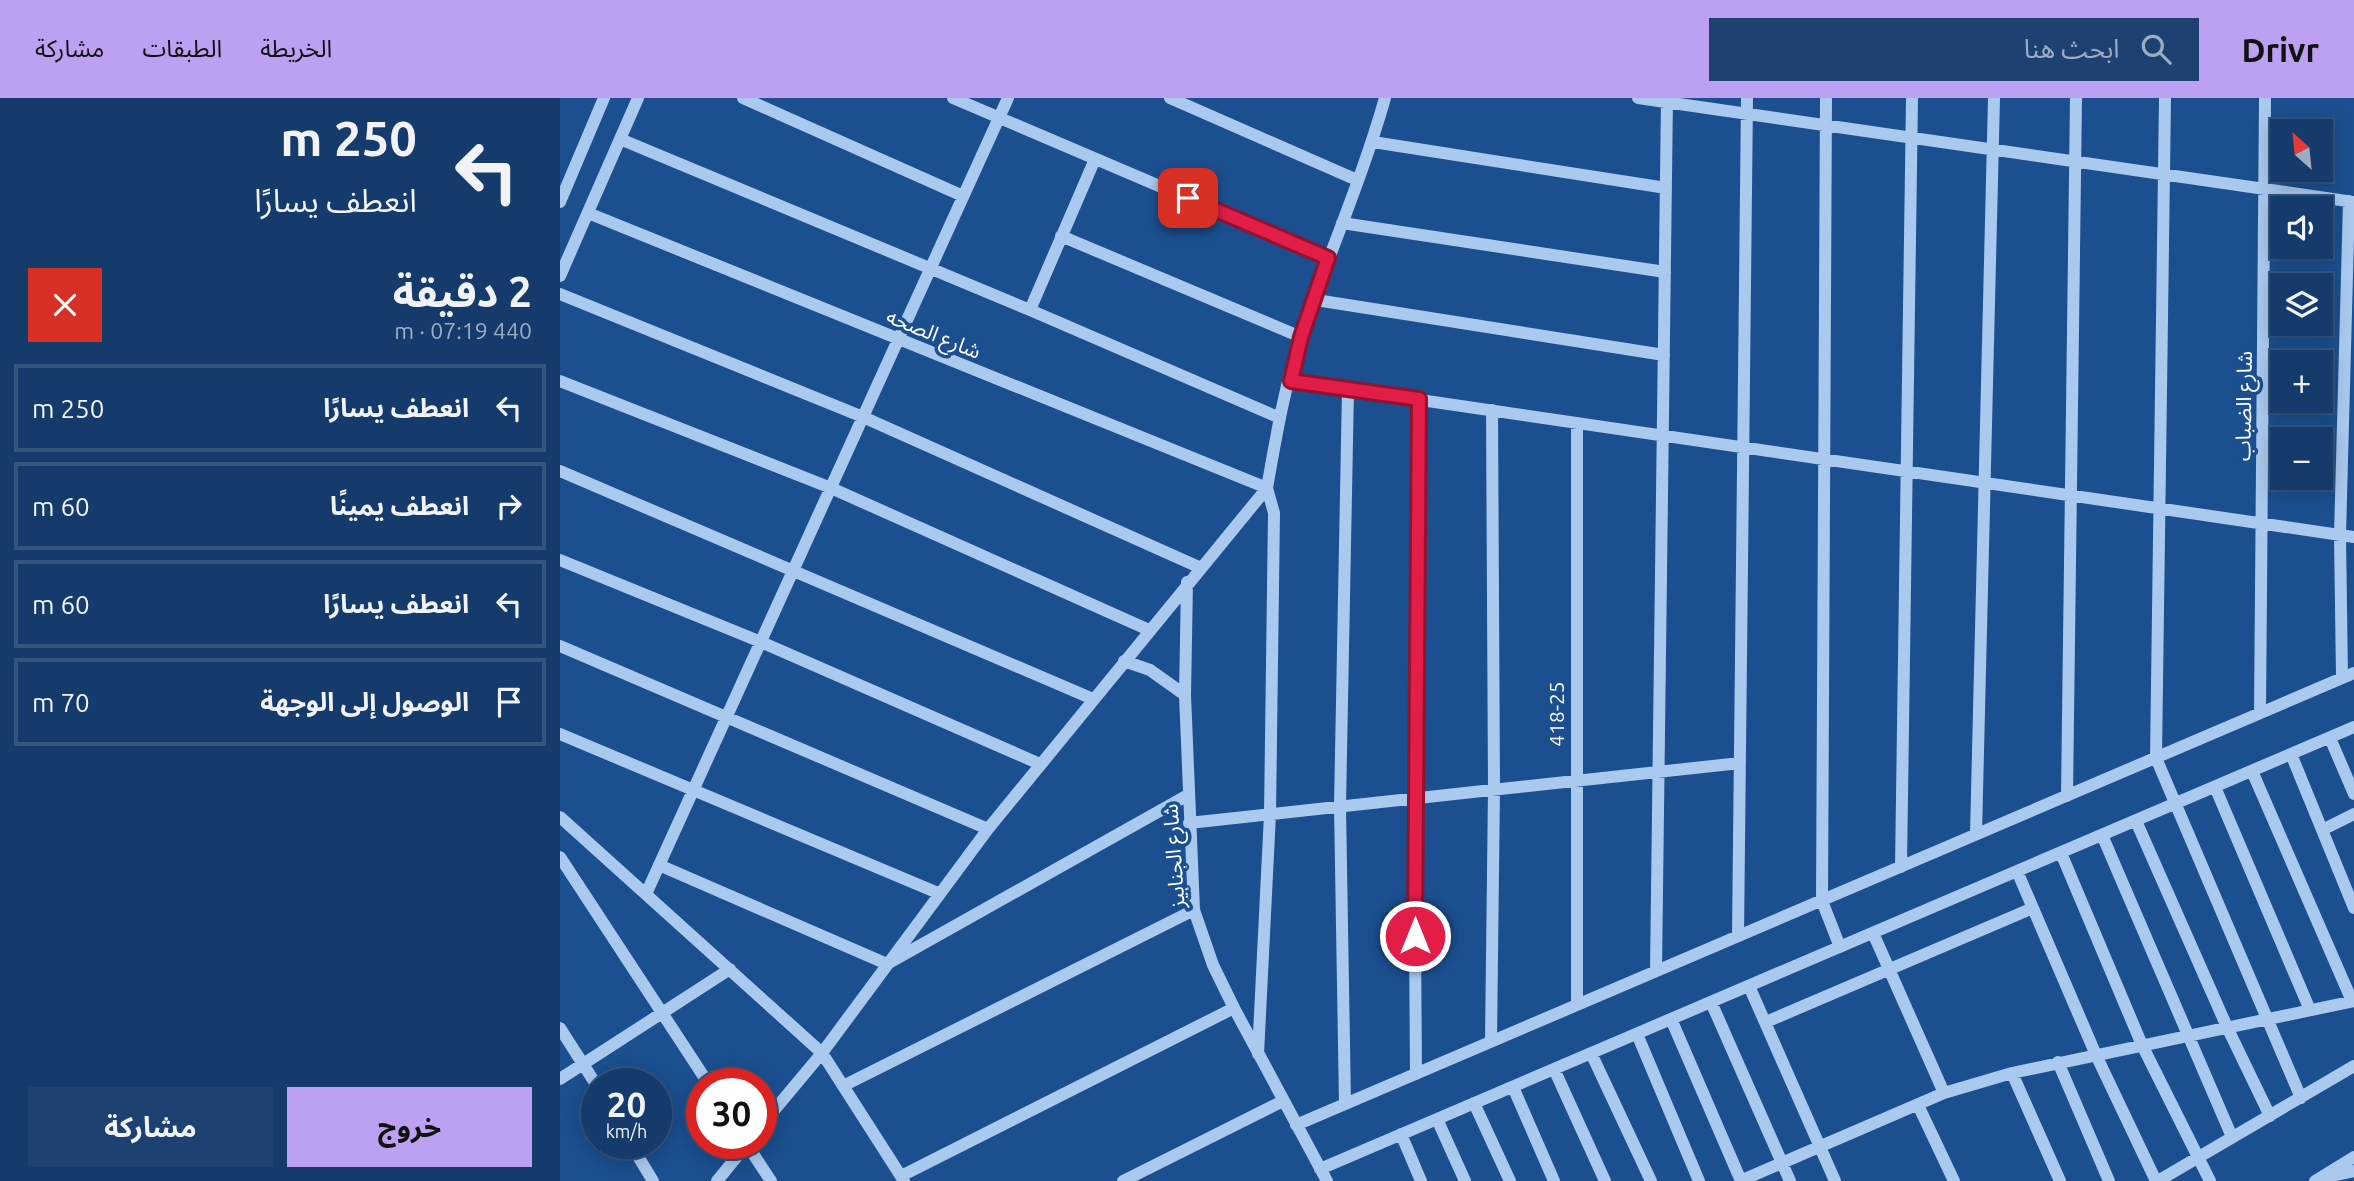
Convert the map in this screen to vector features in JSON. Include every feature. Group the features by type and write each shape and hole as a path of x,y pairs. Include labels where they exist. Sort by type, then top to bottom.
{"street":[{"path":"561,198 604,98"},
{"path":"560,276 638,98"},
{"path":"743,98 963,196"},
{"path":"953,98 1328,258"},
{"path":"646,894 1008,98"},
{"path":"1170,98 1357,180"},
{"path":"1258,1054 1270,814 1274,513 1267,488 1280,418 1301,337 1373,142 1385,101 1370,98"},
{"path":"1296,1125 2348,676 2340,535 2351,201 1826,126 1667,100 1638,98"},
{"path":"1738,936 1747,98"},
{"path":"1826,98 1822,901 1840,947"},
{"path":"1901,867 1912,98"},
{"path":"1976,834 1994,98"},
{"path":"2067,796 2076,98"},
{"path":"2165,98 2156,758 2301,1098"},
{"name":"شارع الضباب","path":"2260,713 2266,98"},
{"path":"1656,971 1667,100"},
{"path":"620,139 1030,310 1280,418"},
{"path":"1373,142 1666,188"},
{"path":"1030,310 1095,159"},
{"name":"شارع الصحه","path":"588,213 1267,488"},
{"path":"1342,223 1665,272"},
{"path":"1061,236 1301,337"},
{"path":"560,294 863,417 1201,568"},
{"path":"1316,300 1664,355"},
{"path":"560,381 831,488 1149,630"},
{"path":"1291,381 2354,537"},
{"path":"1345,1104 1340,806 1348,389"},
{"path":"1416,1074 1414,798 1419,399"},
{"path":"1491,1041 1494,789 1492,410"},
{"name":"418-25","path":"1577,423 1577,1005"},
{"path":"560,471 1093,699"},
{"path":"777,1107 822,1053 988,829 1187,582 1267,488"},
{"path":"560,559 761,642 1041,764"},
{"name":"شارع الجنابيز","path":"1187,582 1185,695 1194,910 1213,965 1326,1181"},
{"path":"560,646 725,719 988,829"},
{"path":"1124,661 1150,670 1185,695"},
{"path":"1320,1169 2354,727"},
{"path":"560,734 938,893"},
{"path":"2330,738 2354,794"},
{"path":"2291,754 2322,830 2349,881 2354,908"},
{"path":"1189,823 1740,763"},
{"path":"1671,1019 1741,1181 1944,1093 2012,1073 2353,1001 2252,771"},
{"path":"2215,787 2310,1010"},
{"path":"887,964 1188,795"},
{"path":"2322,830 2354,814"},
{"path":"560,817 822,1053 903,1179 1234,1007"},
{"path":"2136,821 2227,1027 2270,1116"},
{"path":"2102,835 2232,1138"},
{"path":"2061,853 2142,1045 2210,1181"},
{"path":"560,857 698,1068"},
{"path":"659,865 887,964"},
{"path":"2017,871 2096,1055 2157,1181 2354,1066"},
{"path":"1766,1022 2033,908"},
{"path":"844,1086 1194,910"},
{"path":"1873,933 1892,969 1944,1093"},
{"path":"560,1079 730,969"},
{"path":"1749,986 1835,1181"},
{"path":"1711,1002 1790,1181"},
{"path":"560,1028 587,1068"},
{"path":"1637,1034 1699,1181"},
{"path":"1591,1053 1651,1181"},
{"path":"2058,1062 2109,1181"},
{"path":"1554,1069 1605,1181"},
{"path":"2012,1073 2055,1179"},
{"path":"1513,1087 1554,1181"},
{"path":"1123,1181 1283,1101"},
{"path":"1474,1103 1510,1181"},
{"path":"1918,1105 1954,1181"},
{"path":"1437,1119 1465,1181"},
{"path":"1401,1134 1421,1181"},
{"path":"2316,1180 2354,1157"},
{"path":"640,1159 653,1181"},
{"path":"717,1181 734,1159"},
{"path":"757,1159 771,1181"},
{"path":"2316,1180 2354,1171"}],"route":[{"path":"1188,198 1328,258 1316,300 1301,337 1291,381 1419,399 1415,936"}]}
